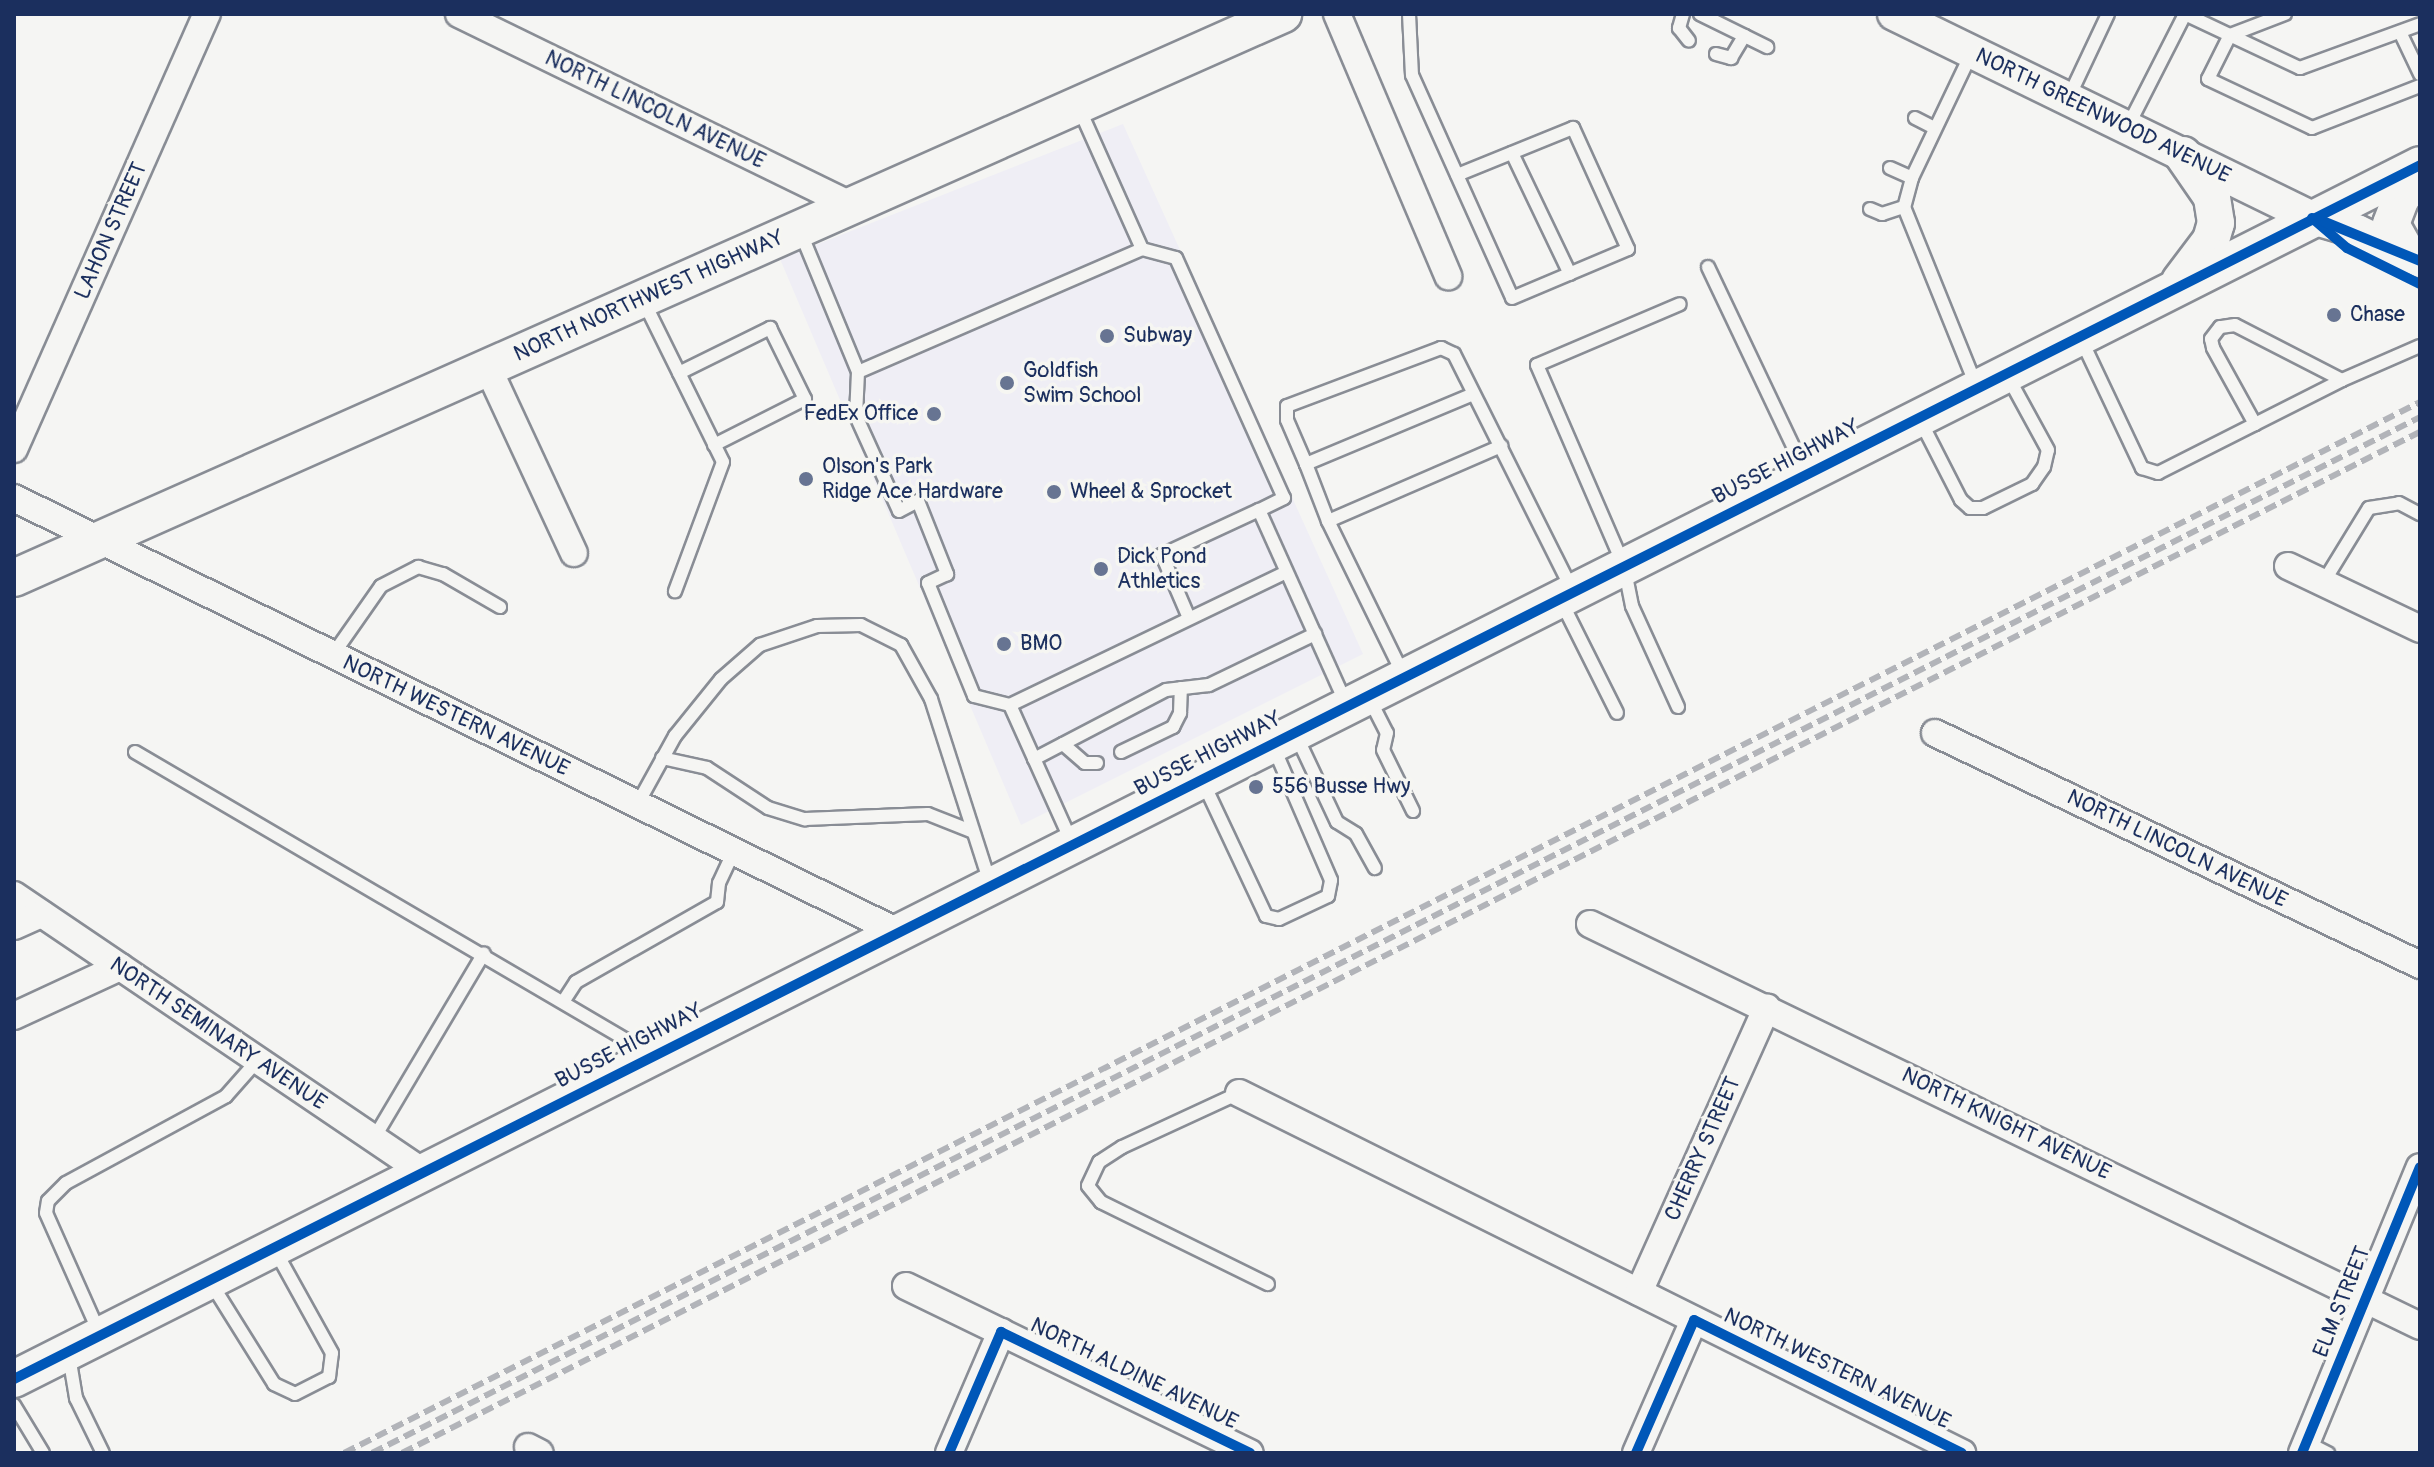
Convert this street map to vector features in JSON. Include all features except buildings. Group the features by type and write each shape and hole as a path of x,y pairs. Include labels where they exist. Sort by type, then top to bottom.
{"main road":[{"name":"NORTH NORTHWEST HIGHWAY","path":"14,578 1078,105 1259,18"},
{"path":"2176,287 2211,240 2216,223 2212,197 2183,155"},
{"name":"BUSSE HIGHWAY","path":"14,1379 2420,165"},
{"path":"2416,267 2392,235 2391,224 2401,198 2420,175"}],"street":[{"name":"LAHON STREET","path":"14,449 207,14"},
{"name":"NORTH LINCOLN AVENUE","path":"459,14 851,205"},
{"path":"1337,14 1448,276"},
{"name":"NORTH GREENWOOD AVENUE","path":"1894,14 1940,30 1972,52 2416,267"},
{"path":"488,368 574,553"},
{"name":"NORTH WESTERN AVENUE","path":"14,498 898,932"},
{"path":"2288,566 2420,629"},
{"name":"NORTH LINCOLN AVENUE","path":"1935,733 2420,965"},
{"name":"NORTH SEMINARY AVENUE","path":"14,895 423,1172"},
{"path":"14,926 41,914"},
{"name":"NORTH KNIGHT AVENUE","path":"1590,924 1767,1007 2420,1326"},
{"path":"14,1016 120,967"},
{"name":"CHERRY STREET","path":"1639,1292 1767,1007"},
{"name":"NORTH WESTERN AVENUE","path":"1239,1093 1962,1453"},
{"name":"ELM STREET","path":"2312,1449 2364,1299 2420,1167"},
{"name":"NORTH ALDINE AVENUE","path":"906,1286 1250,1453"},
{"path":"1636,1453 1694,1320"},
{"path":"949,1453 1001,1332"}],"lane":[{"path":"1409,14 1412,75 1512,298 1628,249 1573,128 1457,175"},
{"path":"1683,14 1679,28 1689,41"},
{"path":"1700,14 1767,47"},
{"path":"2068,99 2108,14"},
{"path":"2127,128 2185,14 2300,68 2420,24"},
{"path":"2285,14 2230,35 2208,79 2312,128 2420,86"},
{"path":"2400,32 2420,74"},
{"path":"1716,54 1731,58 1744,36"},
{"path":"1918,418 1961,500 1970,508 1983,508 2032,484 2048,450 1991,381 1904,207 1912,178 1972,52"},
{"path":"1078,105 1142,249"},
{"path":"1915,118 1935,128"},
{"path":"1512,153 1570,274"},
{"path":"1890,168 1912,178"},
{"path":"1870,209 1882,214 1904,207"},
{"path":"799,229 858,372 856,416 899,511 918,501 947,574 928,583 974,696 1010,705 1286,572"},
{"path":"858,372 1142,249 1176,258 1284,498 1162,555 1189,618"},
{"path":"1708,267 1806,474"},
{"path":"643,299 714,445 723,472 675,591"},
{"path":"1678,707 1632,606 1624,566 1537,365 1680,304"},
{"path":"2255,424 2213,348 2211,339 2220,327 2235,325 2342,380"},
{"path":"679,373 770,328 805,399 714,445"},
{"path":"2080,336 2142,468 2158,473 2342,380 2420,346"},
{"path":"1404,677 1328,521 1287,420 1287,406 1441,348 1454,354 1471,395 1501,446 1617,713"},
{"path":"1306,464 1471,395"},
{"path":"1328,521 1501,446"},
{"path":"2323,583 2369,508 2399,503 2420,514"},
{"path":"1259,510 1315,634 1357,701 1387,733 1383,750 1413,811"},
{"path":"332,656 381,586 418,567 443,574 500,607"},
{"path":"637,805 662,758 721,679 760,645 817,626 861,625 901,645 931,699 991,886"},
{"path":"1034,759 1166,690 1209,685 1315,634"},
{"path":"1121,752 1173,727 1181,688"},
{"path":"1010,705 1073,844"},
{"path":"1201,779 1266,916 1279,919 1328,896 1331,880 1283,738"},
{"path":"1283,738 1337,822 1356,834 1375,868"},
{"path":"1063,744 1085,763 1097,763"},
{"path":"135,752 484,953 653,1056"},
{"path":"662,758 707,768 768,808 805,819 928,814 971,831"},
{"path":"563,1002 576,982 717,902 719,883 733,853"},
{"path":"373,1140 484,953"},
{"path":"100,1335 46,1213 48,1201 66,1183 226,1096 257,1061"},
{"path":"1239,1093 1122,1147 1099,1162 1088,1186 1101,1202 1268,1284"},
{"path":"209,1280 274,1384 295,1394 329,1377 332,1353 274,1248"},
{"path":"68,1352 76,1398 103,1453"},
{"path":"14,1405 43,1453"}],"shaded area":[{"path":"1123,124 1363,654 1021,825 780,259"}],"railway":[{"path":"344,1453 2420,402"},
{"path":"372,1453 2420,417"},
{"path":"402,1453 2420,432"}],"cycle path":[{"path":"14,1379 2420,165"},
{"path":"2312,218 2347,248 2420,284"},
{"path":"2320,220 2420,261"},
{"path":"2302,1453 2420,1167"},
{"path":"1636,1453 1694,1320 1962,1453"},
{"path":"949,1453 1001,1332 1250,1453"}],"place":[{"name":"Chase","path":"2334,315"},
{"name":"Subway","path":"1107,336"},
{"name":"Goldfish Swim School","path":"1007,383"},
{"name":"FedEx Office","path":"934,414"},
{"name":"Olson's Park Ridge Ace Hardware","path":"806,479"},
{"name":"Wheel & Sprocket","path":"1054,492"},
{"name":"Dick Pond Athletics","path":"1101,569"},
{"name":"BMO","path":"1004,644"},
{"name":"556 Busse Hwy","path":"1256,787"}]}
